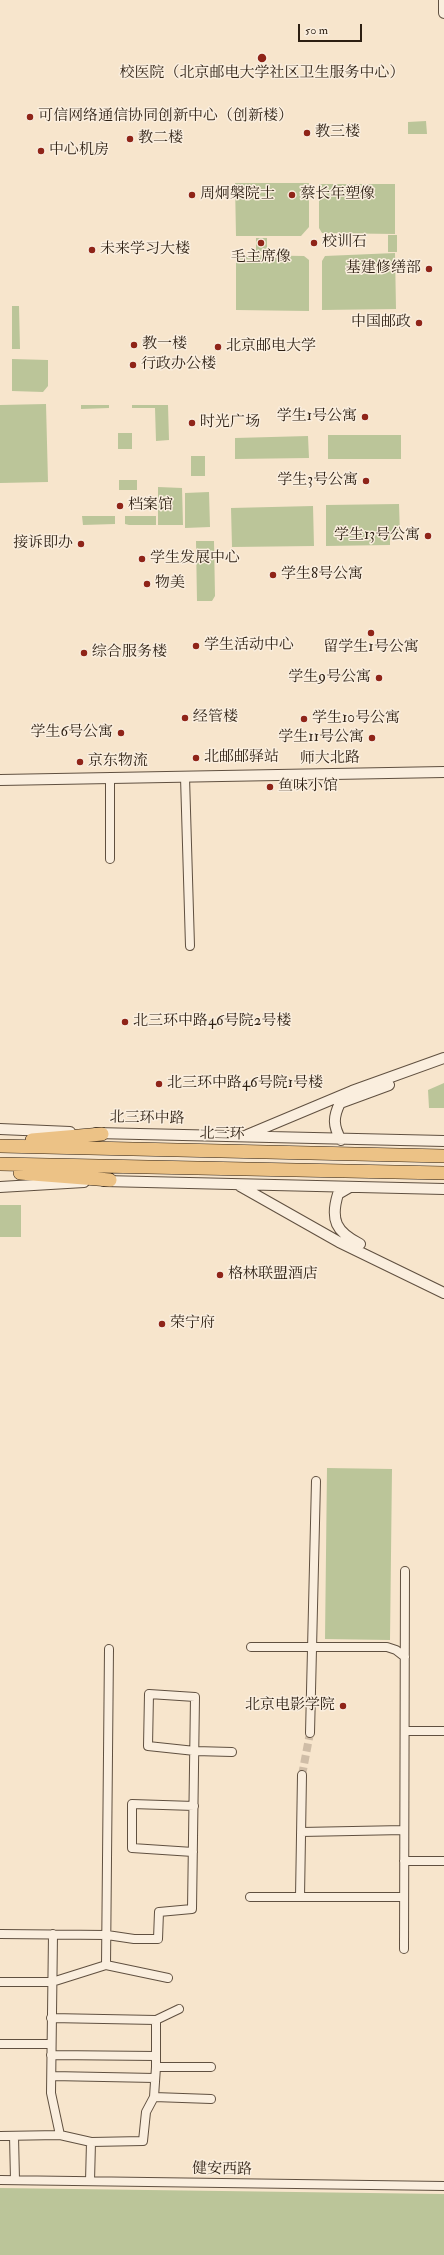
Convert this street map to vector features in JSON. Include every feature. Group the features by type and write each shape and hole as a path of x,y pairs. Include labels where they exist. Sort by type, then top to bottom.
{"highway":[{"path":"0,1143 102,1134"},
{"name":"北三环","path":"0,1146 444,1156"},
{"path":"0,1164 444,1173"},
{"path":"0,1171 110,1180"}],"street":[{"path":"444,0 444,13"},
{"name":"师大北路","path":"0,780 444,772"},
{"path":"185,777 190,946"},
{"path":"110,778 110,859"},
{"path":"241,1138 352,1091 444,1058"},
{"path":"341,1140 335,1130 334,1119 340,1103 436,1066 444,1065"},
{"name":"北三环中路","path":"0,1129 241,1138 444,1141"},
{"path":"0,1187 110,1180 238,1185 444,1189"},
{"path":"238,1185 339,1242 444,1294"},
{"path":"350,1187 338,1194 333,1211 336,1225 348,1238 444,1286"},
{"path":"310,1733 310,1647 314,1585 316,1481"},
{"path":"404,1949 405,1571"},
{"path":"251,1646 387,1647 396,1650 405,1657"},
{"path":"106,1965 109,1649"},
{"path":"0,1934 107,1935 134,1939 158,1939 158,1912 192,1909 195,1751 195,1697 149,1694 148,1746 195,1751 232,1752"},
{"path":"405,1731 444,1731"},
{"path":"300,1897 302,1775"},
{"path":"193,1852 132,1848 132,1804 194,1806"},
{"path":"302,1832 404,1830"},
{"path":"404,1861 444,1861"},
{"path":"250,1897 404,1897"},
{"path":"53,1934 51,2093 60,2135"},
{"path":"0,1982 52,1982 106,1965 168,1978"},
{"path":"51,2018 156,2020 179,2009"},
{"path":"0,2136 60,2135 91,2142 143,2141 146,2112 154,2097 156,2067 156,2020"},
{"path":"0,2044 51,2044"},
{"path":"51,2055 156,2056"},
{"path":"156,2067 211,2067"},
{"path":"52,2076 155,2078"},
{"path":"154,2097 211,2099"},
{"path":"14,2136 15,2180"},
{"path":"90,2181 91,2142"},
{"name":"健安西路","path":"0,2180 444,2186"}],"green space":[{"path":"426,121 427,134 408,134 408,122"},
{"path":"235,183 309,183 309,227 301,236 236,236"},
{"path":"319,184 395,184 395,234 322,233 319,228"},
{"path":"388,235 397,235 397,252 388,252"},
{"path":"256,238 267,238 267,252 256,252"},
{"path":"395,253 396,309 322,310 322,261 325,256"},
{"path":"236,255 304,256 309,260 309,311 236,310"},
{"path":"12,306 19,306 20,349 12,349"},
{"path":"12,359 48,360 48,386 43,392 12,391"},
{"path":"46,404 48,482 0,483 0,405"},
{"path":"81,405 109,405 109,408 81,409"},
{"path":"132,405 168,405 169,440 156,441 155,408 132,408"},
{"path":"118,433 132,433 132,449 118,449"},
{"path":"328,435 401,435 401,459 328,459"},
{"path":"308,436 309,458 235,459 235,438"},
{"path":"191,456 205,456 205,476 191,476"},
{"path":"119,480 137,480 137,490 119,490"},
{"path":"158,487 182,488 183,525 158,525"},
{"path":"209,492 210,527 185,528 185,493"},
{"path":"399,504 400,535 390,535 390,545 326,546 326,505"},
{"path":"313,506 314,546 232,547 231,508"},
{"path":"82,516 115,516 115,524 83,525"},
{"path":"125,516 156,516 156,525 125,524"},
{"path":"196,541 214,541 215,596 212,601 197,601"},
{"path":"444,1083 444,1108 429,1108 428,1090"},
{"path":"0,1205 21,1205 21,1237 0,1237"},
{"path":"327,1468 392,1469 390,1640 325,1639"},
{"path":"0,2188 444,2194 444,2255 0,2255"}],"tunnel":[{"path":"302,1775 310,1733"}],"place":[{"name":"校医院（北京邮电大学社区卫生服务中心）","path":"262,58"},
{"name":"可信网络通信协同创新中心（创新楼）","path":"30,117"},
{"name":"教三楼","path":"307,133"},
{"name":"教二楼","path":"130,139"},
{"name":"中心机房","path":"41,151"},
{"name":"周炯槃院士","path":"192,195"},
{"name":"蔡长年塑像","path":"292,195"},
{"name":"毛主席像","path":"261,243"},
{"name":"校训石","path":"314,243"},
{"name":"未来学习大楼","path":"92,250"},
{"name":"基建修缮部","path":"429,269"},
{"name":"中国邮政","path":"419,323"},
{"name":"教一楼","path":"134,345"},
{"name":"北京邮电大学","path":"218,347"},
{"name":"行政办公楼","path":"133,365"},
{"name":"学生1号公寓","path":"365,417"},
{"name":"时光广场","path":"192,423"},
{"name":"学生3号公寓","path":"366,481"},
{"name":"档案馆","path":"120,506"},
{"name":"学生13号公寓","path":"428,536"},
{"name":"接诉即办","path":"81,544"},
{"name":"学生发展中心","path":"142,559"},
{"name":"学生8号公寓","path":"273,575"},
{"name":"物美","path":"147,584"},
{"name":"留学生1号公寓","path":"371,633"},
{"name":"学生活动中心","path":"196,646"},
{"name":"综合服务楼","path":"84,653"},
{"name":"学生9号公寓","path":"379,678"},
{"name":"经管楼","path":"185,718"},
{"name":"学生10号公寓","path":"304,719"},
{"name":"学生6号公寓","path":"121,733"},
{"name":"学生11号公寓","path":"372,738"},
{"name":"北邮邮驿站","path":"196,758"},
{"name":"京东物流","path":"80,762"},
{"name":"鱼味小馆","path":"270,787"},
{"name":"北三环中路46号院2号楼","path":"125,1022"},
{"name":"北三环中路46号院1号楼","path":"159,1084"},
{"name":"格林联盟酒店","path":"220,1275"},
{"name":"荣宁府","path":"162,1324"},
{"name":"北京电影学院","path":"343,1706"}]}
